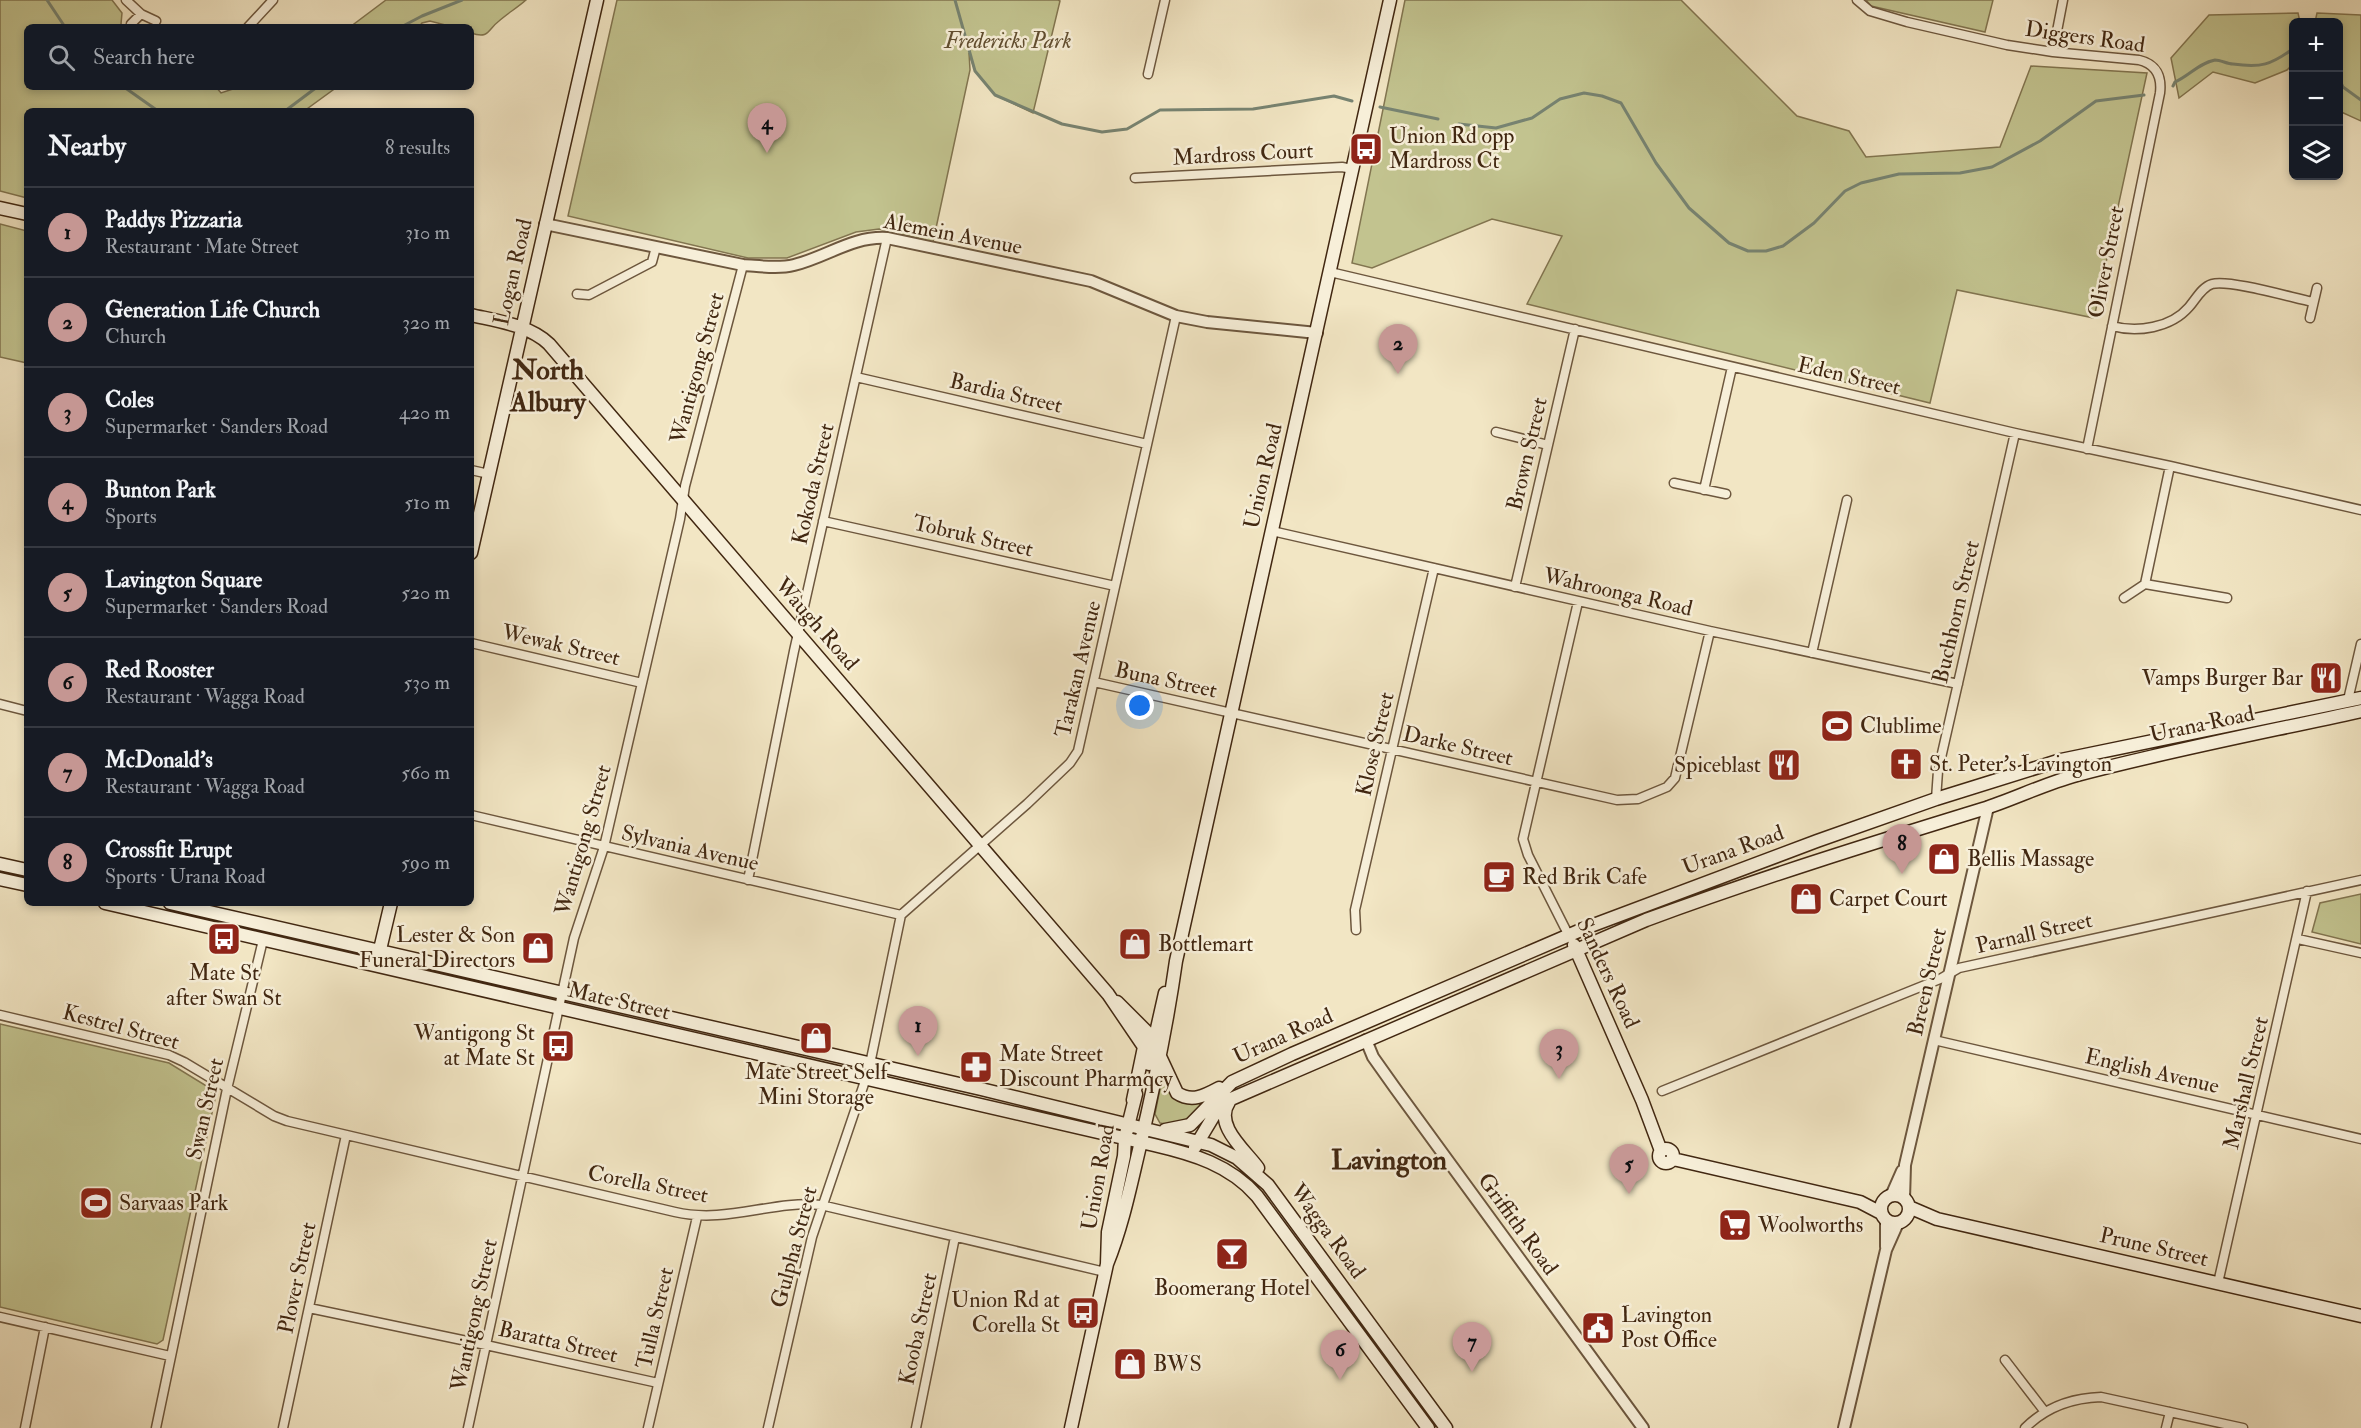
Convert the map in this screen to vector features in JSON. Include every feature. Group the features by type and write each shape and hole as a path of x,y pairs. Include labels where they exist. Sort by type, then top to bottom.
{"main road":[{"name":"Logan Road","path":"474,540 597,0"},
{"name":"Union Road","path":"1106,1268 1119,1235 1168,1020 1176,961 1317,333 1386,0"},
{"path":"0,208 24,213"},
{"name":"Waugh Road","path":"474,316 538,335 549,344 1108,994 1144,1047 1133,1100"},
{"name":"Urana Road","path":"1158,1131 1179,1129 1193,1124 1220,1093 1236,1079 1359,1024 1569,936 1706,882 1936,799 2061,760 2361,698"},
{"path":"2348,700 2355,712"},
{"name":"Urana Road","path":"1200,1142 1219,1108 1237,1096 1687,905 1834,855 1988,807 2075,775 2355,712"},
{"path":"1981,785 1988,807"},
{"path":"1814,843 1834,855"},
{"path":"0,864 24,869"},
{"path":"0,879 24,884"},
{"name":"Mate Street","path":"118,906 1125,1138"},
{"name":"Mate Street","path":"183,906 1128,1124"},
{"path":"376,965 390,906"},
{"name":"Sanders Road","path":"1569,936 1642,1100 1661,1152"},
{"name":"Union Road","path":"1071,1428 1106,1268 1108,1232 1133,1100 1145,1077 1159,1015 1176,961"},
{"name":"Waugh Road","path":"1108,994 1129,1011 1154,1041 1174,1089 1184,1097 1201,1097 1236,1079"},
{"path":"1129,1011 1142,1017 1159,1015"},
{"path":"1359,1024 1366,1040"},
{"path":"1237,1096 1225,1108 1225,1124 1268,1185"},
{"name":"Wagga Road","path":"1128,1124 1218,1148 1238,1158 1268,1185 1446,1428"},
{"name":"Wagga Road","path":"1125,1138 1203,1159 1243,1181 1298,1249 1428,1428"},
{"path":"1178,1151 1192,1148 1200,1142"},
{"name":"Prune Street","path":"1661,1152 1659,1156 1662,1162 1669,1163 1673,1159 2361,1316"},
{"path":"1298,1249 1310,1240"},
{"path":"1358,1333 1374,1330"},
{"path":"1412,1407 1425,1397"}],"street":[{"path":"126,0 141,14 156,21"},
{"path":"251,24 273,0"},
{"path":"1148,74 1165,0"},
{"name":"Diggers Road","path":"1857,0 1870,11 2007,45 2148,62 2153,65 2161,82"},
{"path":"2053,52 2063,0"},
{"path":"131,24 141,14"},
{"name":"Oliver Street","path":"2086,449 2161,82"},
{"name":"Mardross Court","path":"1135,178 1342,167 1352,169"},
{"name":"Alemein Avenue","path":"545,224 743,265 770,267 793,266 857,240 872,237 887,238 1091,282 1176,316 1207,322 1317,333"},
{"name":"Kokoda Street","path":"748,880 798,634 887,238"},
{"path":"577,294 589,295 652,262 656,247"},
{"name":"Wantigong Street","path":"468,1428 574,938 604,846 685,486 743,265"},
{"name":"Eden Street","path":"1330,272 2015,433 2361,510"},
{"path":"2112,326 2131,330 2155,326 2179,317 2205,287 2214,283 2232,284 2313,302"},
{"path":"2310,318 2317,288"},
{"name":"Tarakan Avenue","path":"902,915 1070,763 1078,751 1176,316"},
{"name":"Brown Street","path":"1515,587 1575,329"},
{"path":"1704,490 1732,367"},
{"name":"Bardia Street","path":"856,377 1147,444"},
{"path":"1496,432 1548,445"},
{"name":"Buchhorn Street","path":"1936,799 1938,771 2015,433"},
{"path":"2145,584 2170,466"},
{"path":"474,471 489,474"},
{"path":"1674,483 1726,494"},
{"path":"1812,653 1847,500"},
{"name":"Tobruk Street","path":"824,521 1115,586"},
{"name":"Wahroonga Road","path":"1272,531 1578,602 1958,684"},
{"name":"Klose Street","path":"1356,930 1355,910 1434,568"},
{"path":"2124,598 2145,584 2227,598"},
{"name":"Sanders Road","path":"1569,936 1525,848 1523,839 1578,602"},
{"name":"Darke Street","path":"1231,712 1629,801 1667,787 1675,778 1710,631"},
{"name":"Wewak Street","path":"474,644 642,683"},
{"path":"2348,700 2361,644"},
{"name":"Buna Street","path":"1094,682 1231,712"},
{"path":"0,704 24,710"},
{"name":"Breen Street","path":"1845,1428 1988,807"},
{"name":"Sylvania Avenue","path":"474,816 902,915"},
{"name":"Parnall Street","path":"1662,1091 1959,968 2361,880"},
{"name":"Marshall Street","path":"2218,1283 2298,939 2307,891"},
{"path":"870,1064 902,915"},
{"path":"2298,939 2361,953"},
{"name":"Swan Street","path":"156,1428 227,1089 263,940"},
{"name":"Kestrel Street","path":"0,1015 168,1054 227,1089"},
{"name":"Griffith Road","path":"1366,1040 1373,1058 1643,1428"},
{"name":"English Avenue","path":"1934,1040 2361,1139"},
{"name":"Gulpha Street","path":"768,1428 821,1205 866,1078"},
{"name":"Corella Street","path":"227,1089 280,1119 696,1217 795,1205 821,1205 956,1237 1106,1268"},
{"name":"Plover Street","path":"283,1428 346,1135"},
{"name":"Tulla Street","path":"648,1428 696,1217"},
{"name":"Kooba Street","path":"916,1428 956,1237"},
{"name":"Baratta Street","path":"309,1308 658,1383"},
{"path":"0,1317 170,1356"},
{"path":"25,1428 45,1327"},
{"path":"2005,1360 2045,1412"},
{"path":"2025,1428 2045,1412 2063,1402 2084,1397 2101,1397 2243,1428"},
{"path":"2166,1428 2170,1412"}],"green space":[{"path":"0,0 112,0 122,13 121,24 24,24 24,90 218,90 221,93 230,90 333,90 308,108 24,108 24,197 0,191"},
{"path":"386,0 526,0 495,24 488,33 482,35 474,34 474,24 442,24 430,21 421,24 354,24"},
{"name":"Fredericks Park","path":"617,0 1060,1 1033,113 995,95 975,71 969,53 970,70 933,242 879,229 856,232 787,258 748,258 568,216"},
{"path":"1405,0 1681,0 1797,116 1849,131 1866,157 2000,147 2031,66 2147,73 2094,318 1957,290 1930,403 1527,304 1562,236 1492,219 1372,268 1352,263"},
{"path":"1866,0 1993,0 1985,32 1871,6"},
{"path":"2298,13 2299,18 2289,18 2289,68 2255,83 2213,72 2179,98 2171,58 2209,15"},
{"path":"2317,13 2361,15 2361,121 2343,113 2343,18 2316,18"},
{"path":"0,224 24,230 24,362 0,357"},
{"path":"2361,894 2361,944 2312,932 2320,903"},
{"name":"Sarvaas Park","path":"0,1024 169,1063 213,1090 215,1099 163,1340 157,1344 0,1307"},
{"path":"1162,1078 1169,1090 1206,1100 1197,1111 1181,1122 1160,1123 1155,1114"}],"waterway":[{"path":"47,0 63,24"},
{"path":"407,24 462,0"},
{"path":"955,0 975,71 995,95 1062,124 1102,132 1127,129 1160,110 1253,109 1334,96 1352,101"},
{"path":"2173,86 2175,82 2199,67 2215,60 2251,66 2272,62 2289,51"},
{"path":"2343,87 2361,100"},
{"path":"128,90 154,108"},
{"path":"289,108 313,90"},
{"path":"1459,124 1496,128 1532,118 1560,99 1584,93 1602,96 1621,103 1656,163 1689,208 1729,243 1748,251 1766,251 1783,246 1814,223 1845,191 1861,183 1899,174 1960,173 1992,167 2040,141 2096,101 2144,95"},
{"path":"1380,107 1438,119"}],"place":[{"name":"Union Rd opp Mardross Ct","path":"1366,149"},
{"name":"Bunton Park","path":"767,153"},
{"name":"Generation Life Church","path":"1398,374"},
{"name":"Vamps Burger Bar","path":"2326,678"},
{"name":"Clublime","path":"1837,726"},
{"name":"St. Peter's Lavington","path":"1906,764"},
{"name":"Spiceblast","path":"1784,765"},
{"name":"Bellis Massage","path":"1944,859"},
{"name":"Crossfit Erupt","path":"1902,874"},
{"name":"Red Brik Cafe","path":"1499,877"},
{"name":"Carpet Court","path":"1806,899"},
{"name":"Mate St after Swan St","path":"224,939"},
{"name":"Bottlemart","path":"1135,944"},
{"name":"Lester & Son Funeral Directors","path":"538,948"},
{"name":"Mate Street Self Mini Storage","path":"816,1038"},
{"name":"Wantigong St at Mate St","path":"558,1046"},
{"name":"Paddys Pizzaria","path":"918,1056"},
{"name":"Mate Street Discount Pharmqcy","path":"976,1067"},
{"name":"Coles","path":"1559,1079"},
{"name":"Lavington Square","path":"1629,1194"},
{"name":"Sarvaas Park","path":"96,1203"},
{"name":"Woolworths","path":"1735,1225"},
{"name":"Boomerang Hotel","path":"1232,1254"},
{"name":"Union Rd at Corella St","path":"1083,1313"},
{"name":"Lavington Post Office","path":"1598,1328"},
{"name":"BWS","path":"1130,1364"},
{"name":"McDonald's","path":"1472,1372"},
{"name":"Red Rooster","path":"1340,1380"}],"district":[{"name":"North Albury","path":"548,386"},
{"name":"Lavington","path":"1389,1160"}]}
